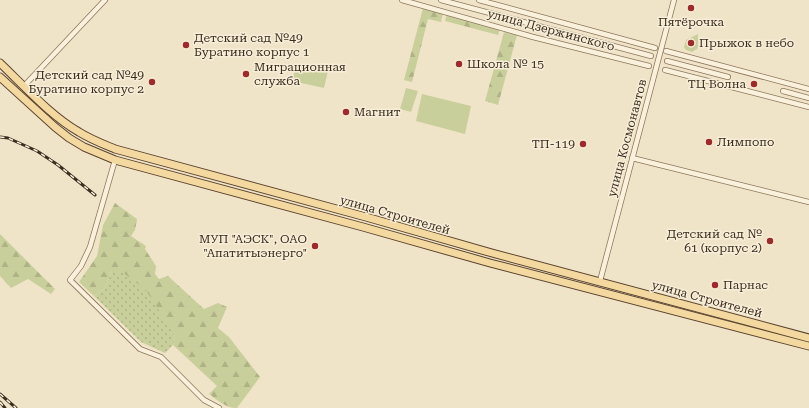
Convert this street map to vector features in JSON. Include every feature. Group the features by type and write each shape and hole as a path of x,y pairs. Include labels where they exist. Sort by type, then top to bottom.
{"main road":[{"name":"улица Строителей","path":"0,63 67,124 90,139 115,149 492,253 809,338"},
{"name":"улица Строителей","path":"0,77 69,138 84,147 115,160 490,263 809,346"},
{"path":"18,93 24,86"},
{"path":"216,187 219,178"},
{"path":"363,227 366,218"},
{"path":"597,291 600,281"},
{"path":"721,324 723,315"}],"street":[{"path":"24,86 105,0"},
{"name":"улица Дзержинского","path":"402,0 649,66"},
{"name":"улица Дзержинского","path":"440,0 651,56"},
{"name":"улица Дзержинского","path":"479,0 655,48"},
{"name":"улица Космонавтов","path":"600,281 674,0"},
{"path":"666,51 809,89"},
{"path":"667,61 728,77"},
{"path":"665,70 809,107"},
{"path":"783,91 809,98"},
{"path":"632,158 809,202"},
{"path":"115,160 90,247 81,266 70,280 140,349 161,357 204,400 219,408"}],"green space":[{"path":"423,8 443,13 441,22 428,19 412,82 404,80"},
{"path":"447,14 500,28 498,35 445,21"},
{"path":"504,32 517,35 498,105 485,101"},
{"name":"Прыжок в небо","path":"698,34 697,49 692,52 686,50 684,47 686,40"},
{"path":"296,64 328,71 324,88 292,81"},
{"path":"406,88 418,91 411,112 400,109"},
{"path":"422,94 471,106 465,134 416,121"},
{"path":"115,203 137,219 135,230 131,236 146,246 145,249 156,266 155,274 159,279 168,276 204,309 218,303 227,307 218,328 229,337 260,377 237,408 225,405 209,394 217,386 173,345 175,336 161,315 112,271 105,288 94,296 79,282 97,256 103,225"},
{"path":"0,234 55,289 51,294 28,279 11,288 0,276"},
{"path":"112,271 121,271 146,290 175,336 173,345 165,353 141,342 94,296 105,288"}],"railway":[{"path":"0,137 8,138 37,151 58,165 95,195"},
{"path":"0,394 16,408"},
{"path":"0,402 5,408"}],"place":[{"name":"Пятёрочка","path":"691,8"},
{"name":"Прыжок в небо","path":"691,43"},
{"name":"Детский сад №49 Буратино корпус 1","path":"186,45"},
{"name":"Школа № 15","path":"459,64"},
{"name":"Миграционная служба","path":"246,74"},
{"name":"Детский сад №49 Буратино корпус 2","path":"152,82"},
{"name":"ТЦ Волна","path":"754,84"},
{"name":"Магнит","path":"346,112"},
{"name":"Лимпопо","path":"709,142"},
{"name":"ТП-119","path":"583,144"},
{"name":"Детский сад № 61 (корпус 2)","path":"770,241"},
{"name":"МУП \"АЭСК\", ОАО \"Апатитыэнерго\"","path":"315,246"},
{"name":"Парнас","path":"715,285"}]}
